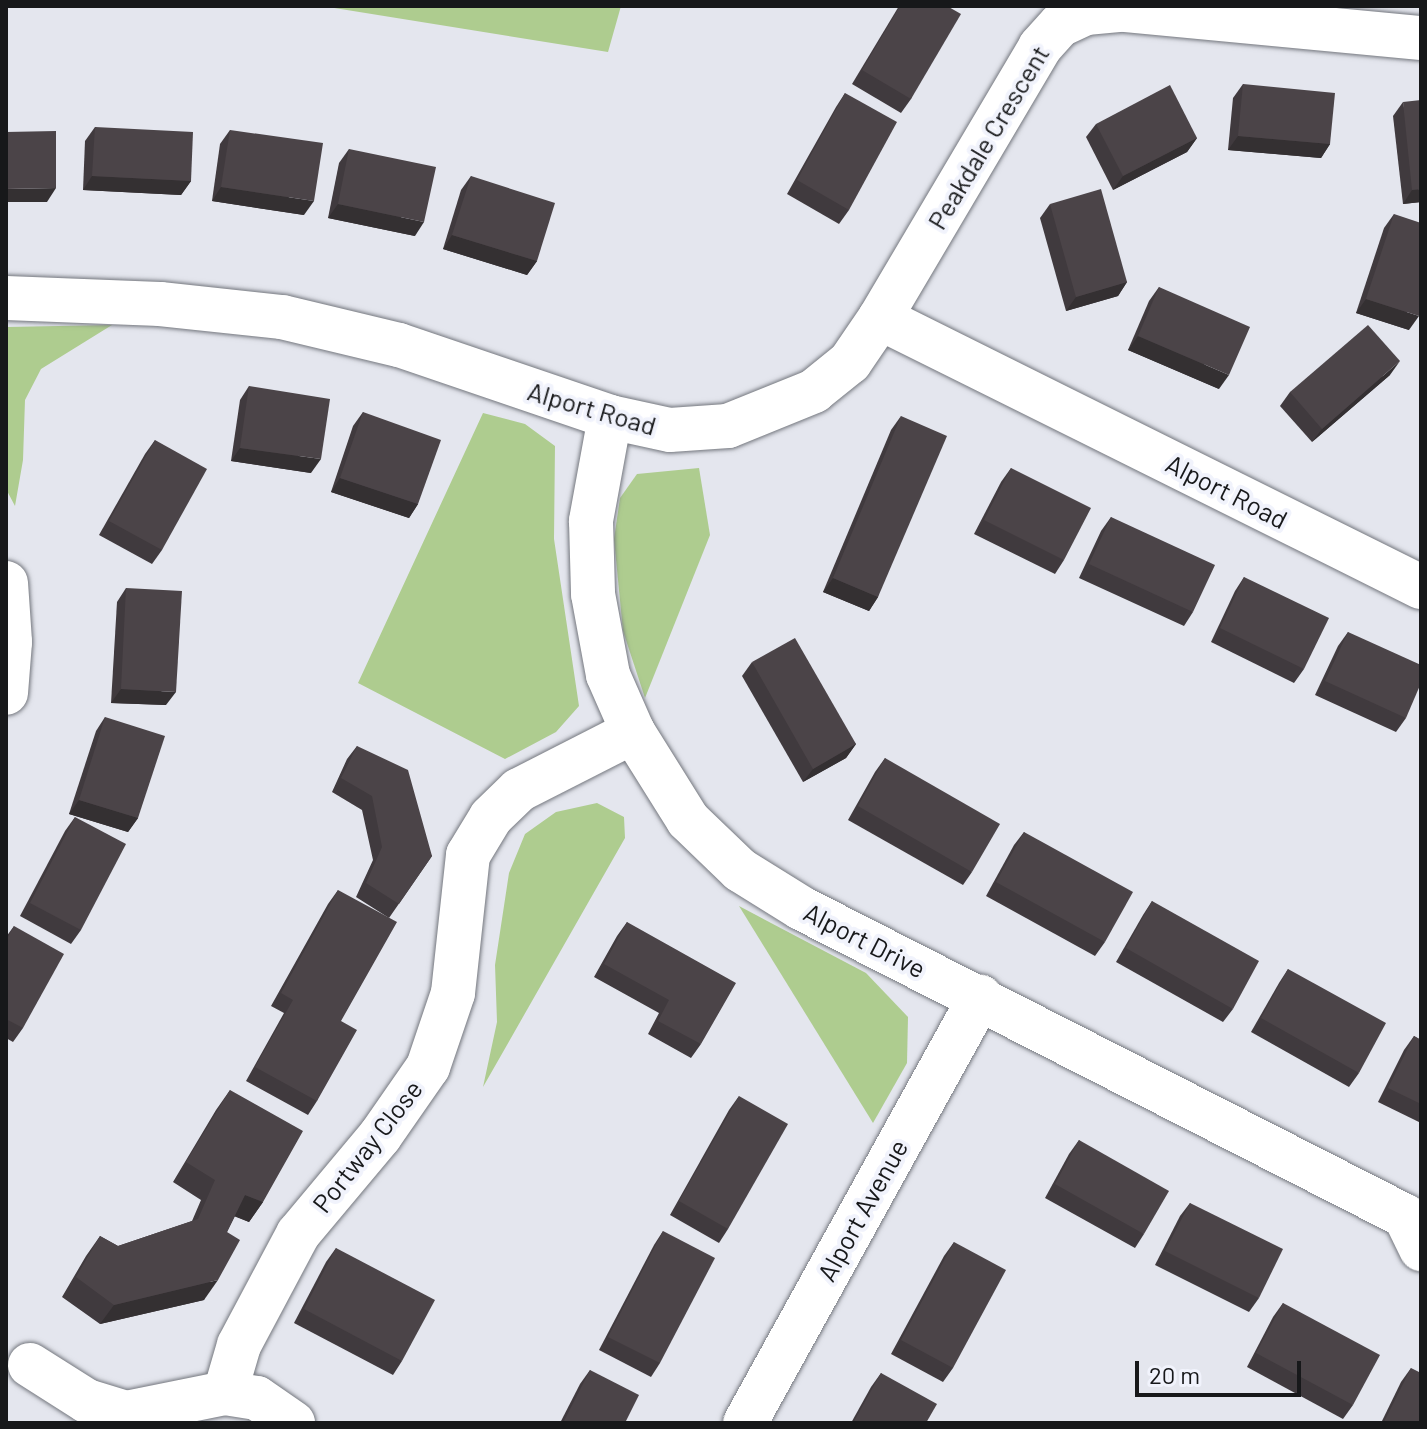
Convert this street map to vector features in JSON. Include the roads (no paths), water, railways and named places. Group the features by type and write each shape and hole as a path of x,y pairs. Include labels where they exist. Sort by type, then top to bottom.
{"street":[{"name":"Peakdale Crescent","path":"880,318 1040,47 1060,25 1086,13 1124,10 1421,38"},
{"name":"Alport Road","path":"6,298 160,304 282,317 399,345 610,417 670,430 728,426 769,412 814,391 850,362 880,318 1418,576"},
{"name":"Alport Drive","path":"610,417 591,521 593,594 608,675 633,732 688,820 740,870 801,908 1405,1216 1421,1249"},
{"path":"6,583 10,642 6,693"},
{"name":"Portway Close","path":"225,1393 239,1345 298,1234 380,1136 428,1067 453,993 468,855 491,817 519,790 633,732"},
{"name":"Alport Avenue","path":"745,1423 980,997"},
{"path":"30,1365 87,1401 126,1413 225,1393 257,1398 293,1423"}]}
